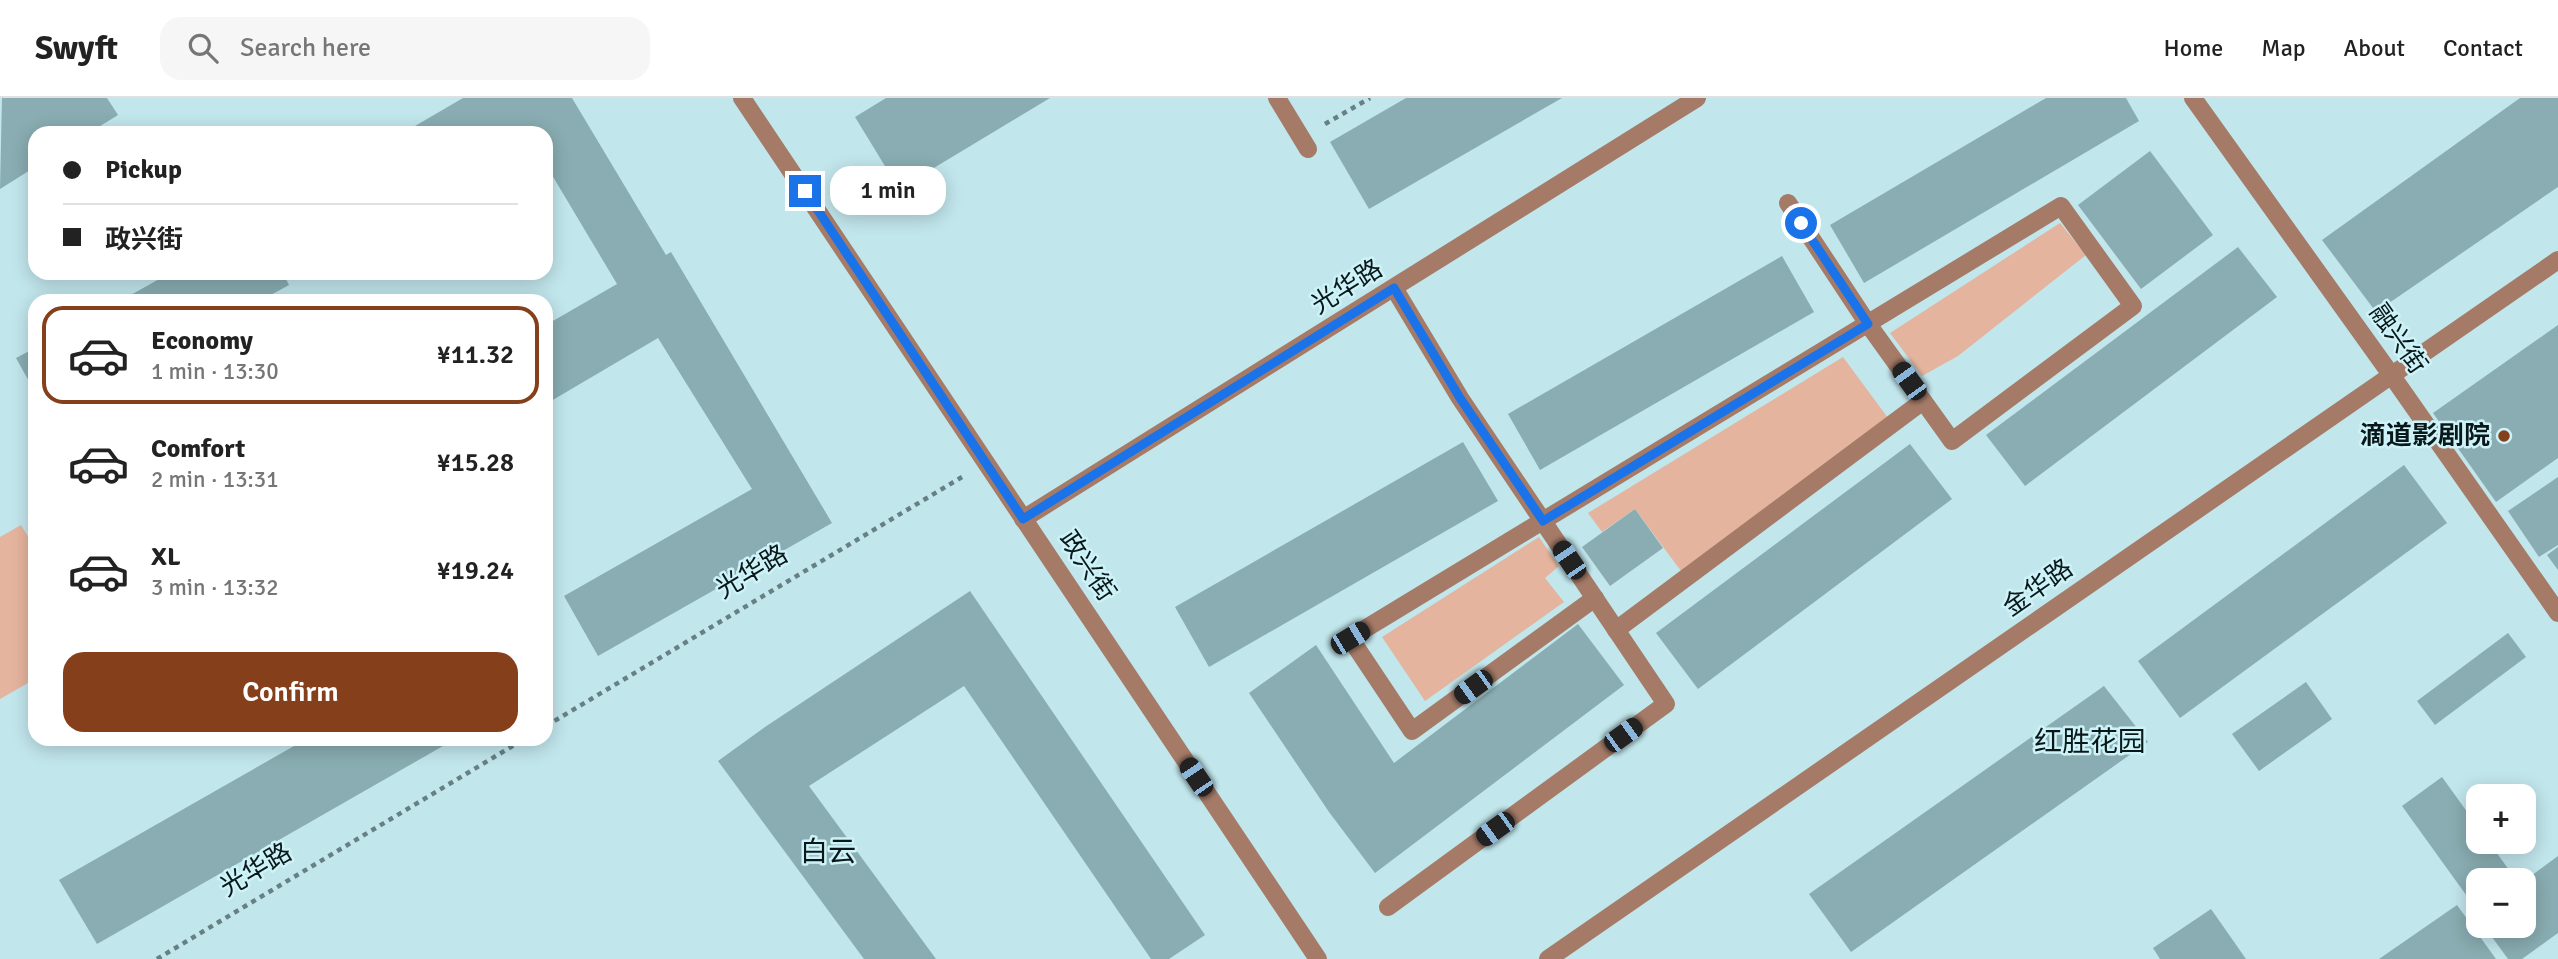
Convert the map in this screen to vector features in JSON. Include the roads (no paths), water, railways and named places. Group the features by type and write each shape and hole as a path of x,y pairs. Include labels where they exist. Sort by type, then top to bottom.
{"street":[{"name":"政兴街","path":"742,98 1318,959"},
{"path":"1277,98 1305,144"},
{"name":"融兴街","path":"2193,98 2558,613"},
{"name":"光华路","path":"1023,519 1394,288 1685,101"},
{"path":"1595,598 1412,731 1350,638 1868,324 2061,206 2133,306 1952,441 1868,324 1788,203"},
{"name":"金华路","path":"1548,959 2558,260"},
{"path":"1388,907 1666,704 1460,398 1394,288"},
{"path":"1616,630 1923,401"}],"place":[{"name":"滴道影剧院","path":"2504,436"}],"district":[{"name":"红胜花园","path":"2090,742"},
{"name":"白云","path":"828,852"}]}
